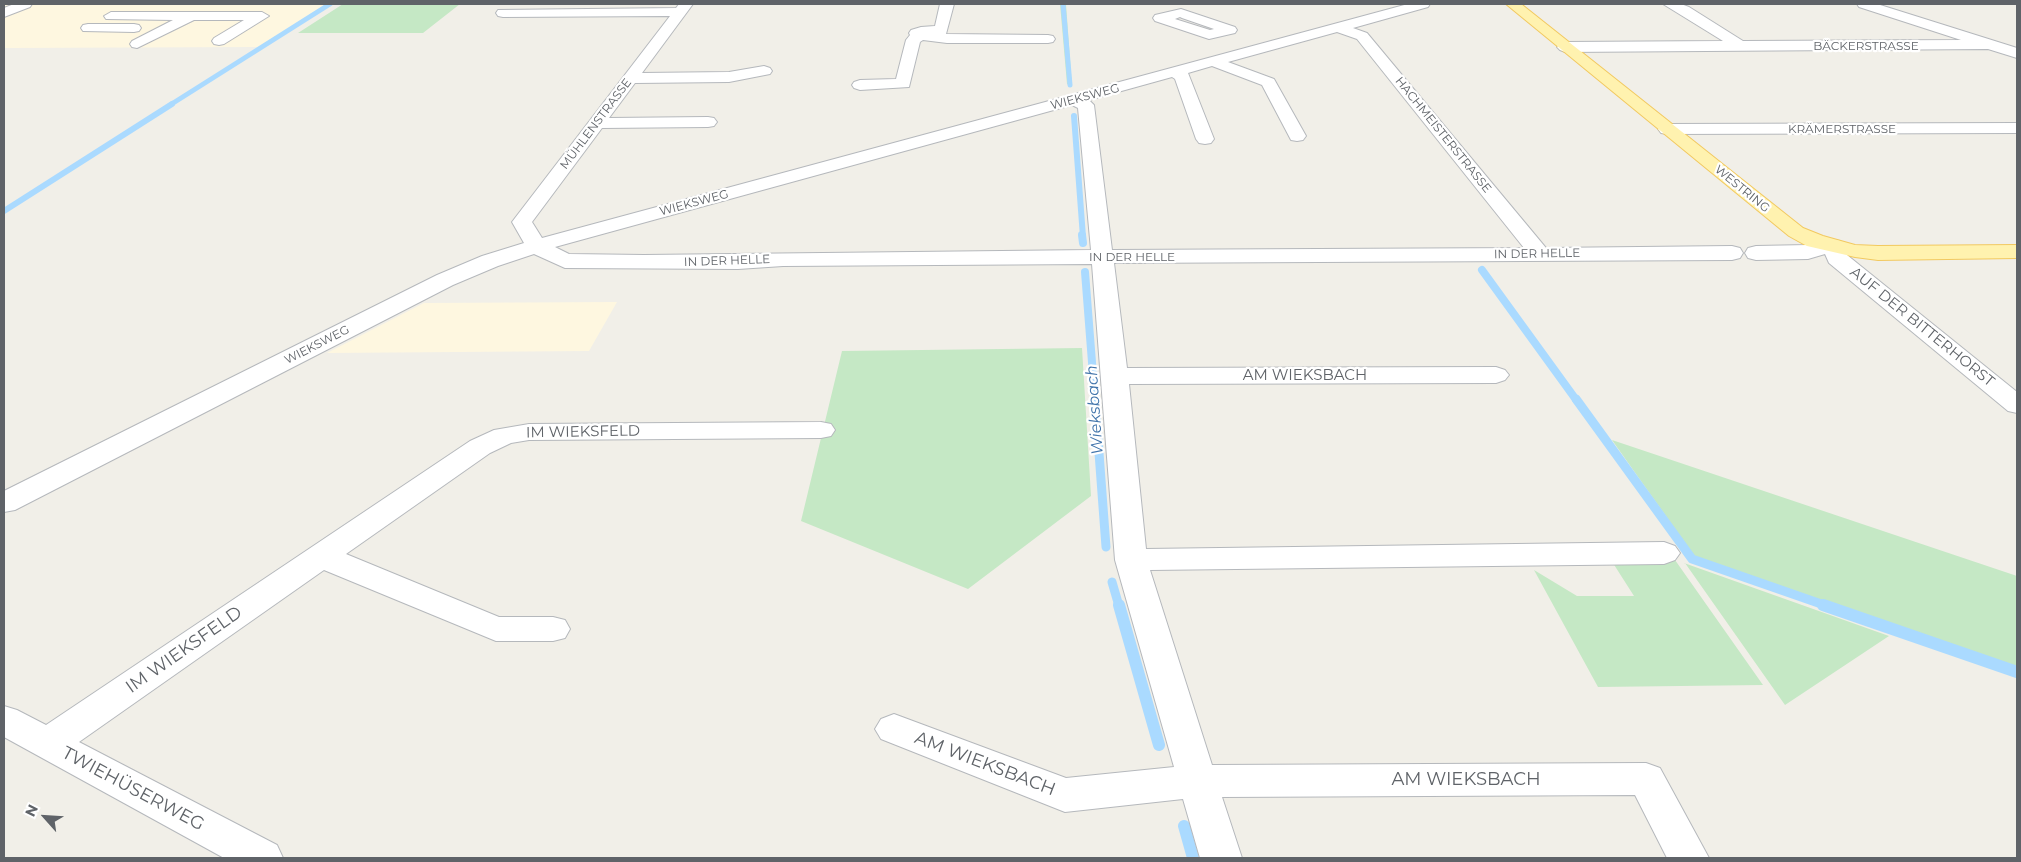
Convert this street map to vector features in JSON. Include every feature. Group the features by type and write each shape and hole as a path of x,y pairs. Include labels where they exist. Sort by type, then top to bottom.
{"main road":[{"name":"WESTRING","path":"1513,4 1796,232 1832,246 1855,251 1878,253 2017,252"}],"street":[{"path":"4,13 25,4"},
{"path":"137,44 218,4"},
{"path":"860,85 903,84 913,40 941,29 948,4"},
{"name":"WIEKSWEG","path":"4,503 445,280 490,261 536,246 1422,4"},
{"path":"1670,4 1684,10 1740,46"},
{"path":"1864,4 2017,53"},
{"path":"503,13 683,8"},
{"name":"MÜHLENSTRASSE","path":"536,246 522,222 683,8"},
{"path":"111,16 262,16 219,42"},
{"path":"121,28 145,16"},
{"name":"HACHMEISTERSTRASSE","path":"1338,27 1362,36 1540,254"},
{"path":"88,28 168,28"},
{"path":"1219,33 1263,48"},
{"path":"930,34 947,39 1048,39"},
{"name":"BÄCKERSTRASSE","path":"1565,46 1991,44"},
{"path":"1214,62 1268,82 1297,136"},
{"path":"631,78 729,77 764,71"},
{"path":"1175,72 1182,76 1205,139"},
{"path":"1075,100 1086,105 1115,376 1131,560 1196,781 1221,858"},
{"path":"597,123 712,116 699,139"},
{"name":"KRÄMERSTRASSE","path":"1667,129 2017,128"},
{"name":"IN DER HELLE","path":"536,246 565,262 1732,253"},
{"path":"1756,253 1808,252 1832,246"},
{"name":"AUF DER BITTERHORST","path":"1832,246 1837,258 2017,405"},
{"name":"AM WIEKSBACH","path":"1115,376 1496,376"},
{"name":"IM WIEKSFELD","path":"47,744 480,447 504,436 529,432 821,430"},
{"path":"1131,560 1664,553"},
{"path":"320,556 496,629 553,630"},
{"name":"TWIEHÜSERWEG","path":"4,720 262,858"},
{"name":"AM WIEKSBACH","path":"894,729 1065,795 1196,781 1646,779 1688,858"}],"shaded area":[{"path":"4,4 326,4 258,47 4,48"},
{"path":"617,302 589,351 327,353 424,303"}],"green space":[{"path":"343,4 460,4 423,33 298,33"},
{"path":"1060,4 1066,4 1072,87 1067,84"},
{"path":"1082,348 1091,496 968,589 801,521 842,351"},
{"path":"1612,440 2017,576 2017,668 1694,556"},
{"path":"1611,560 1675,560 1763,685 1598,687 1534,570 1577,596 1634,596"},
{"path":"1685,563 1889,636 1785,705"}],"waterway":[{"path":"170,105 330,4"},
{"name":"Wieksbach","path":"1063,4 1070,85"},
{"path":"4,211 172,104"},
{"name":"Wieksbach","path":"1074,116 1083,237"},
{"name":"Wieksbach","path":"1082,235 1083,243"},
{"path":"1482,270 1577,401"},
{"name":"Wieksbach","path":"1085,272 1095,401"},
{"name":"Wieksbach","path":"1095,399 1106,547"},
{"path":"1576,399 1692,559 1827,606"},
{"name":"Wieksbach","path":"1112,582 1119,606"},
{"name":"Wieksbach","path":"1119,605 1159,745"},
{"path":"1823,605 2017,672"},
{"name":"Wieksbach","path":"1184,826 1193,858"}]}
